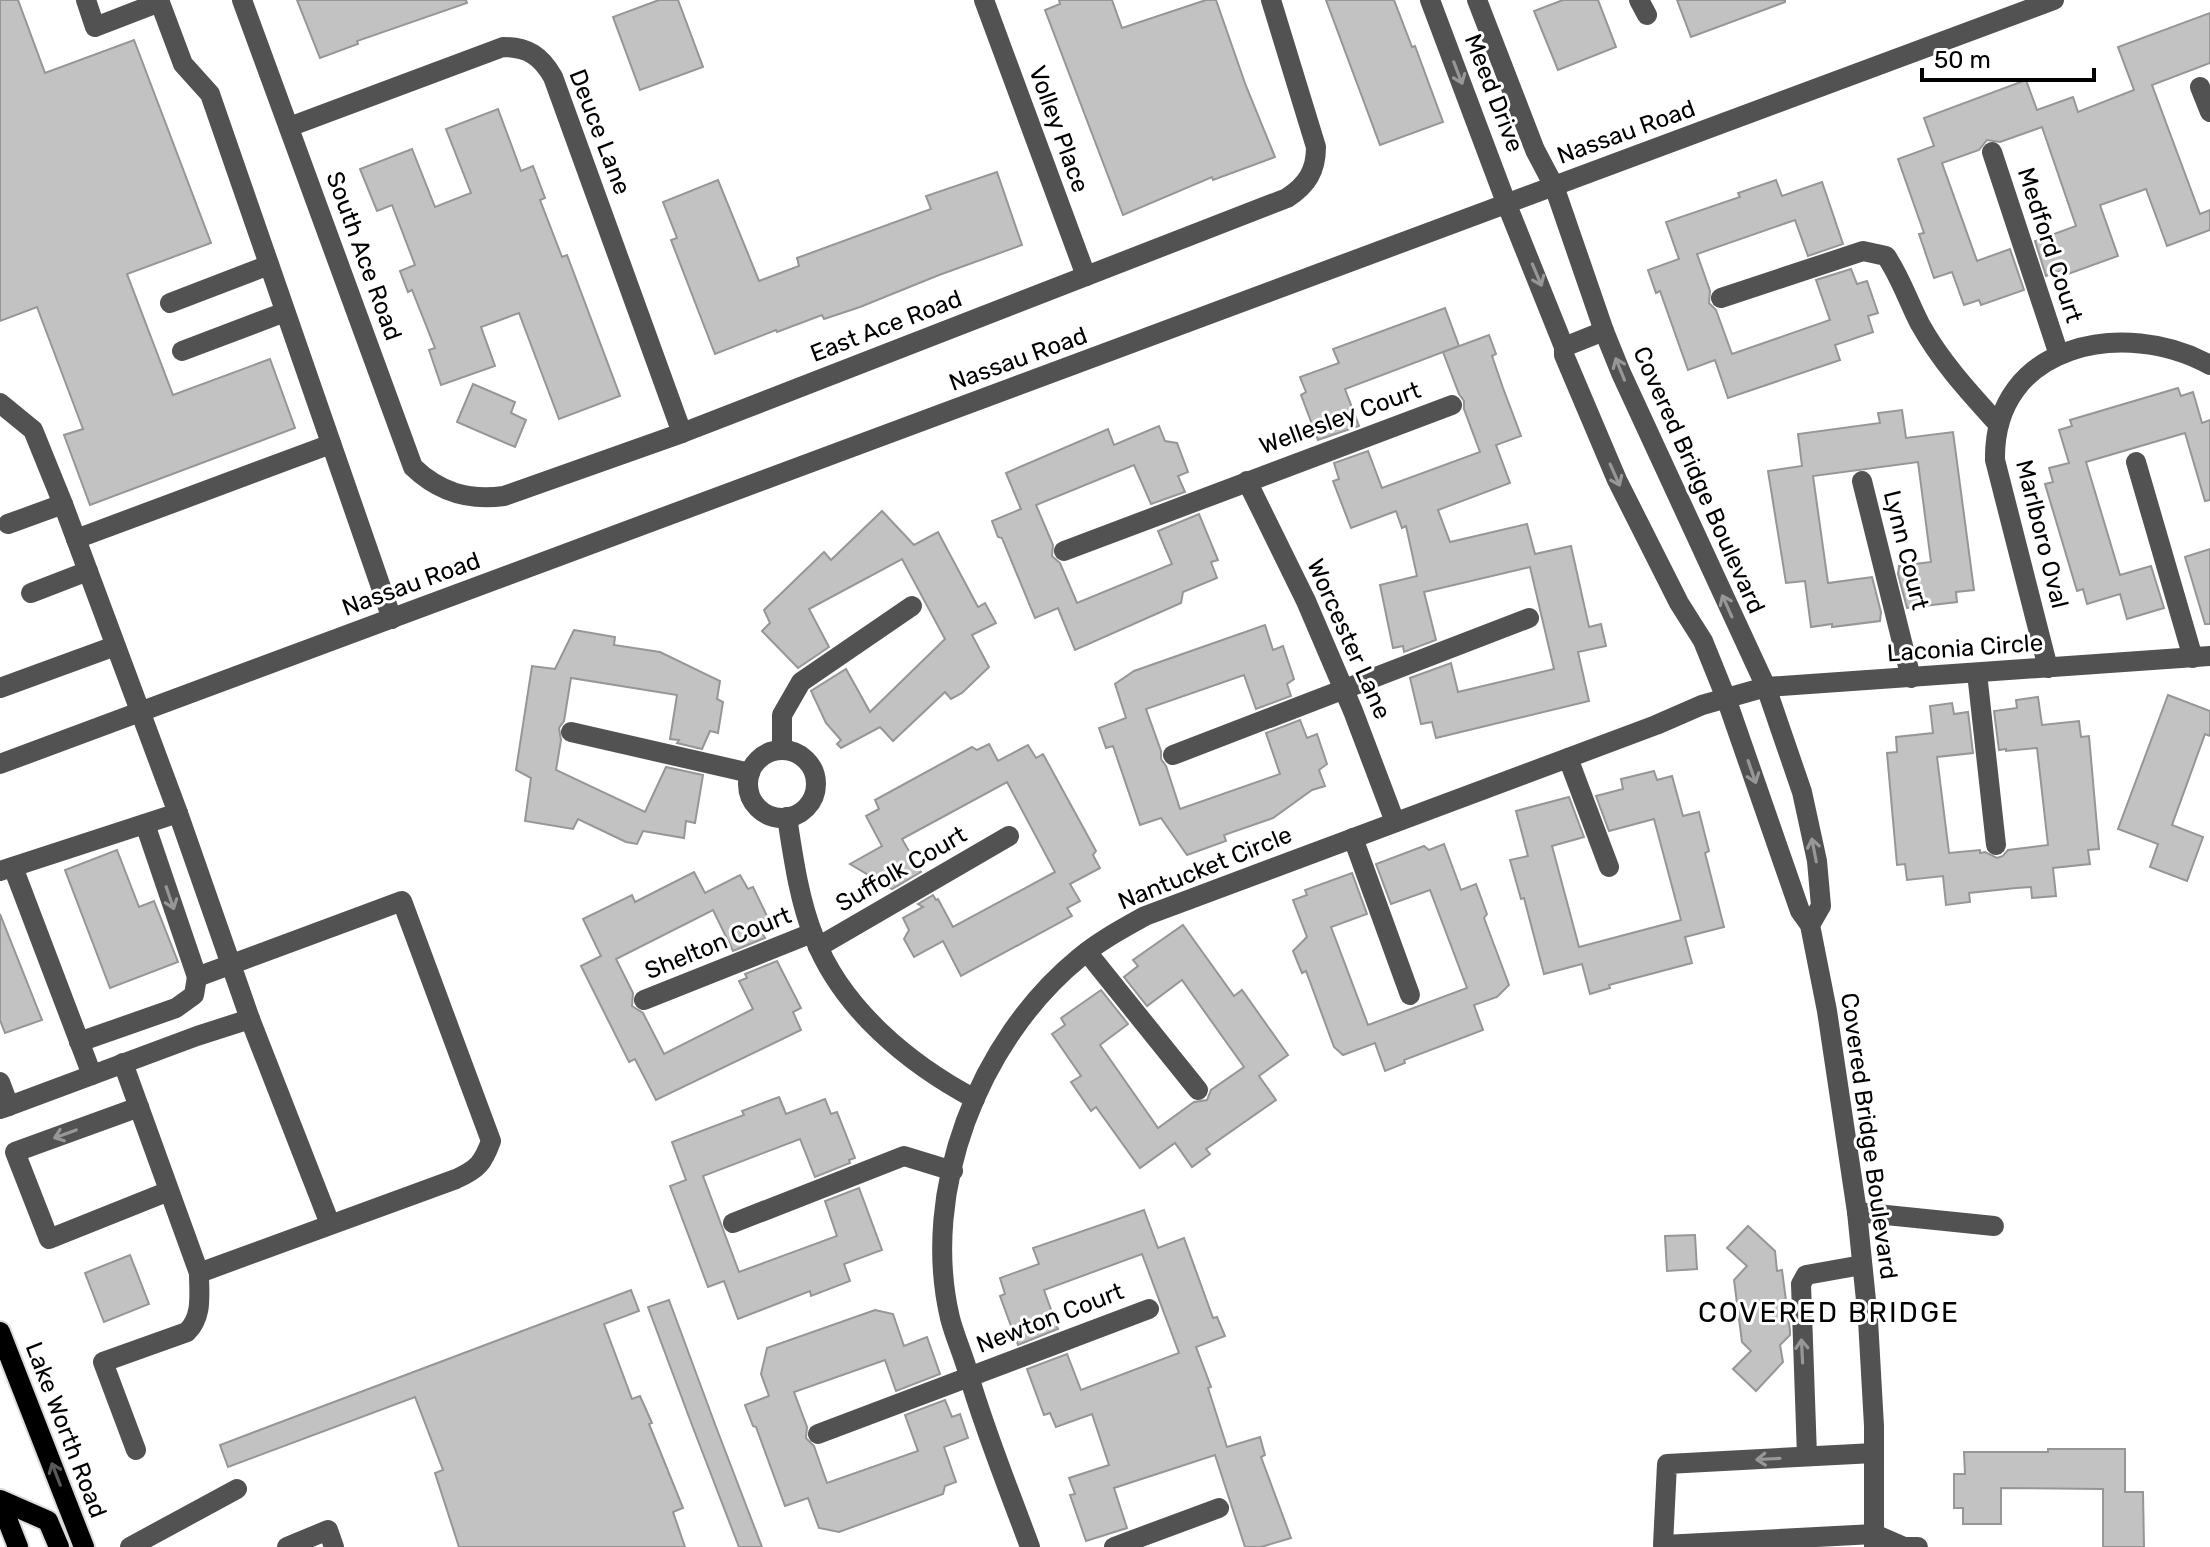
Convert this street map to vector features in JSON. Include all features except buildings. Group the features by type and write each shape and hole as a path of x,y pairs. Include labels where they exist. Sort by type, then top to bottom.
{"main road":[{"name":"Lake Worth Road","path":"0,1332 84,1547"},
{"path":"0,1500 18,1547"},
{"path":"0,1500 48,1521 59,1547"}],"street":[{"path":"86,0 95,27 159,1 183,64 210,94 392,619"},
{"name":"South Ace Road","path":"242,0 413,467 440,487 471,498"},
{"name":"Volley Place","path":"984,0 1086,276"},
{"name":"East Ace Road","path":"471,498 504,496 682,433 1287,198 1300,190 1310,178 1316,163 1316,147 1271,0"},
{"name":"Meed Drive","path":"1430,0 1564,347"},
{"name":"Meed Drive","path":"1477,0 1535,150 1554,186 1604,331"},
{"name":"Nassau Road","path":"0,764 2054,0"},
{"name":"Deuce Lane","path":"289,127 503,47 519,47 533,53 553,77 682,433"},
{"path":"2200,87 2210,112"},
{"name":"Medford Court","path":"1992,152 2059,355"},
{"path":"1721,298 1863,251 1886,256 1899,275 1920,323 1950,370 1998,424"},
{"path":"170,303 269,265"},
{"path":"182,351 285,312"},
{"name":"Covered Bridge Boulevard","path":"1810,925 1821,906 1817,861 1802,792 1766,687 1604,331 1564,347 1564,355 1617,480 1679,603 1703,641 1800,911 1810,925 1827,1011 1857,1212 1868,1320 1874,1541"},
{"name":"Marlboro Oval","path":"2048,668 1997,468 1995,442 1998,424 2012,392 2036,367 2059,355 2102,344 2140,343 2177,350 2210,365"},
{"path":"0,403 33,430 63,504 178,813 250,1019 330,1224"},
{"name":"Wellesley Court","path":"1064,551 1452,405"},
{"path":"76,539 331,444"},
{"path":"2136,462 2202,657"},
{"name":"Worcester Lane","path":"1247,481 1306,601 1353,711 1395,822"},
{"name":"Lynn Court","path":"1862,481 1911,678"},
{"path":"8,524 63,504"},
{"path":"31,593 88,571"},
{"path":"782,750 782,715 801,682 912,606"},
{"path":"1173,755 1529,618"},
{"path":"0,688 115,646"},
{"name":"Laconia Circle","path":"1726,698 1766,687 2202,657"},
{"path":"1977,673 1996,845"},
{"name":"Nantucket Circle","path":"1030,1547 950,1319 943,1252 945,1210 953,1171 975,1099 998,1054 1027,1012 1050,985 1087,952 1109,935 1145,916 1726,698"},
{"path":"571,732 750,773"},
{"path":"782,750 802,757 810,765 815,787 806,807 787,817 765,813 750,795 750,773 762,756 782,750"},
{"path":"1568,758 1609,867"},
{"path":"92,1075 6,869 178,813"},
{"path":"787,817 815,940 843,988 873,1025 908,1058 975,1099"},
{"path":"79,1042 176,1008 194,995 197,977 145,824"},
{"name":"Suffolk Court","path":"815,940 1009,836"},
{"path":"1353,838 1410,995"},
{"path":"197,977 402,901 491,1141 484,1160 471,1173 199,1273"},
{"name":"Shelton Court","path":"644,1000 815,940"},
{"path":"1087,952 1198,1090"},
{"path":"0,1082 4,1107 250,1019"},
{"path":"123,1063 199,1273 199,1314 196,1323 187,1332 103,1362 136,1450"},
{"path":"139,1107 15,1152 49,1239 169,1191"},
{"path":"733,1223 904,1156 953,1171"},
{"path":"1857,1212 1994,1226"},
{"path":"1807,1456 1801,1284 1806,1275 1815,1272 1862,1265"},
{"name":"Newton Court","path":"818,1434 1149,1309"},
{"path":"1874,1453 1667,1464 1663,1545 1874,1541 1918,1547"},
{"path":"130,1547 237,1489"},
{"path":"1114,1547 1219,1508"},
{"path":"287,1547 328,1530 334,1547"}],"district":[{"name":"COVERED BRIDGE","path":"1829,1312"}]}
